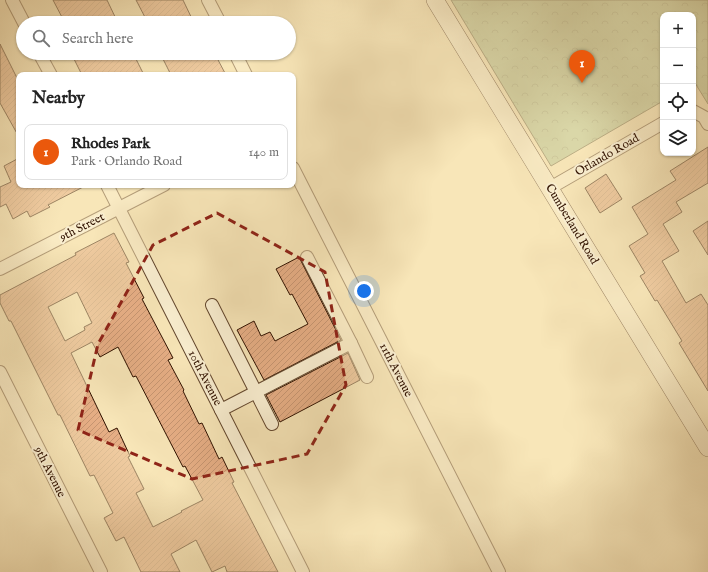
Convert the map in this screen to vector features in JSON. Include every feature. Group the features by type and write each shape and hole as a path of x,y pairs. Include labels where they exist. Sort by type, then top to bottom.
{"street":[{"path":"12,0 20,16"},
{"path":"208,0 216,16"},
{"name":"Cumberland Road","path":"435,0 708,448"},
{"path":"43,60 49,72"},
{"path":"238,60 244,72"},
{"path":"696,113 704,117 708,124"},
{"name":"Orlando Road","path":"550,188 660,125"},
{"name":"11th Avenue","path":"296,174 499,572"},
{"name":"10th Avenue","path":"108,188 303,572"},
{"name":"9th Street","path":"0,269 158,188"},
{"path":"307,257 351,343 367,378"},
{"path":"212,305 272,424"},
{"path":"221,410 351,343"},
{"name":"9th Avenue","path":"0,372 101,572"}],"highlighted area":[{"path":"217,213 325,272 346,385 307,454 192,479 78,430 98,344 153,245"}],"green space":[{"path":"451,0 708,0 708,104 696,85 696,12 660,12 660,103 551,166"}],"building":[{"path":"53,0 107,0 115,16 61,16"},
{"path":"136,0 183,0 191,16 144,16"},
{"path":"0,44 16,76 16,132 0,103"},
{"path":"74,60 136,60 142,72 80,72"},
{"path":"164,60 218,60 224,72 170,72"},
{"path":"708,147 708,183 676,202 682,212 663,224 679,251 662,261 686,303 701,294 708,305 708,391 679,343 682,341 657,300 655,301 640,276 645,273 629,246 648,234 632,207 676,180 670,171 696,156"},
{"path":"16,160 16,188 81,188 48,205 50,207 30,217 27,211 13,219 6,204 0,207 0,187 11,182 4,166"},
{"path":"606,174 622,199 600,213 585,188"},
{"path":"708,221 708,255 693,231"},
{"path":"114,233 129,262 126,263 144,298 142,299 173,358 168,360 184,390 183,391 199,424 202,423 219,459 222,457 234,482 232,483 278,572 227,572 225,566 212,572 196,540 171,554 180,572 141,572 124,537 116,541 104,518 113,513 94,475 90,476 60,415 58,415 11,321 9,321 0,303 0,295 76,255 75,253","holes":["77,292 92,323 84,327 85,330 65,341 48,307","92,342 100,357 118,347 133,377 136,376 183,467 185,466 203,500 153,527 136,493 144,489 128,457 130,456 117,428 109,432 71,353"]},
{"path":"299,257 341,340 264,380 237,330 254,321 261,336 270,332 275,341 308,324 292,294 290,295 276,269"},
{"path":"348,353 360,380 280,422 266,395"}],"place":[{"name":"Rhodes Park","path":"582,83"}]}
